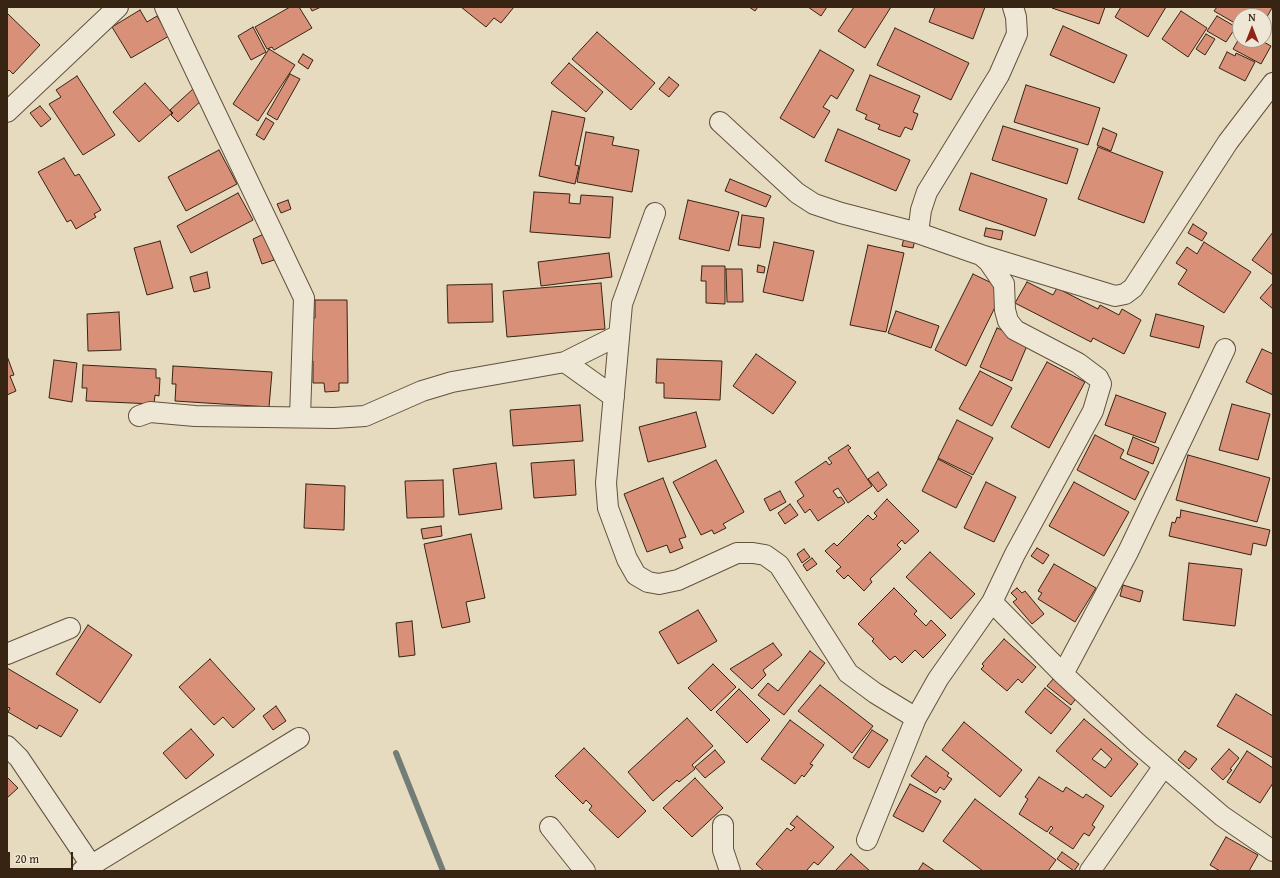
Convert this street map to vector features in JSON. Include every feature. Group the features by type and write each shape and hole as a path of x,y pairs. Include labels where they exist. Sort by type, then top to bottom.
{"street":[{"path":"7,112 118,7"},
{"path":"165,7 304,298 300,417"},
{"path":"918,233 921,210 927,192 999,76 1017,34 1016,17 1013,7"},
{"path":"720,122 797,193 814,204 841,214 918,233 981,255 1115,296 1125,294 1133,288 1228,142 1273,83"},
{"path":"655,214 622,304 606,483 608,508 627,559 636,575 648,582 659,584 678,580 738,552 753,552 765,555 779,565 848,673 875,693 916,718"},
{"path":"867,840 916,718 938,679 992,602 1018,547 1094,411 1101,384 1098,378 1078,363 1016,330 1008,321 1005,310 1004,284 989,262 981,255"},
{"path":"138,416 150,412 195,416 334,418 365,416 422,391 452,382 565,362 619,335"},
{"path":"1063,674 1128,552 1225,349"},
{"path":"565,362 614,397"},
{"path":"992,602 1063,674 1164,766 1222,816 1273,851"},
{"path":"7,654 70,628"},
{"path":"7,746 19,758 87,868 299,738"},
{"path":"1090,871 1164,766"},
{"path":"723,825 723,850 730,871"},
{"path":"550,827 585,871"}],"building":[{"path":"290,7 299,7 312,28 274,50 272,47 267,49 255,27"},
{"path":"310,7 321,7 312,11"},
{"path":"461,7 514,7 501,23 494,18 486,27"},
{"path":"749,7 758,7 755,11"},
{"path":"808,7 827,7 821,16"},
{"path":"854,7 891,7 865,48 838,31"},
{"path":"935,7 985,7 973,39 929,22"},
{"path":"1052,7 1105,7 1099,24"},
{"path":"1121,7 1166,7 1148,37 1115,17"},
{"path":"1217,7 1272,8 1232,8 1232,21 1214,11"},
{"path":"140,10 147,22 157,16 169,36 131,58 112,27"},
{"path":"1181,11 1207,28 1188,57 1162,39"},
{"path":"7,13 40,45 13,74 9,70 7,72"},
{"path":"1217,16 1232,25 1232,33 1226,42 1207,31"},
{"path":"1063,26 1127,55 1114,83 1050,55"},
{"path":"253,27 266,52 251,60 238,36"},
{"path":"895,28 969,63 951,100 877,65"},
{"path":"597,32 655,83 631,110 572,59"},
{"path":"1206,34 1215,39 1205,55 1196,49"},
{"path":"1234,48 1270,48 1261,64"},
{"path":"269,49 295,65 258,121 233,104"},
{"path":"820,50 854,70 837,99 831,95 823,107 830,111 814,138 780,118"},
{"path":"1227,52 1235,56 1236,53 1255,62 1245,81 1219,68"},
{"path":"303,54 313,60 308,69 298,62"},
{"path":"569,63 603,92 586,112 551,83"},
{"path":"290,74 300,79 277,120 267,114"},
{"path":"870,75 920,96 913,112 918,114 912,130 905,127 900,137 878,129 880,125 865,119 867,115 856,110"},
{"path":"77,76 115,135 83,155 49,104 61,97 56,90"},
{"path":"669,77 679,85 669,97 659,89"},
{"path":"145,83 172,113 139,142 113,112"},
{"path":"1026,85 1100,108 1088,145 1014,122"},
{"path":"193,89 203,99 178,122 171,115 173,113 170,110"},
{"path":"40,106 51,119 41,127 30,113"},
{"path":"552,111 585,118 575,165 579,166 575,184 539,176"},
{"path":"266,118 274,123 264,140 256,135"},
{"path":"1003,126 1078,149 1067,184 992,160"},
{"path":"1103,128 1117,134 1111,151 1097,145"},
{"path":"838,129 910,160 896,191 825,161"},
{"path":"586,132 614,137 612,145 639,150 632,192 577,182"},
{"path":"1098,147 1163,172 1144,223 1078,199"},
{"path":"219,150 237,184 186,211 168,177"},
{"path":"64,158 75,176 79,174 101,210 94,214 96,217 76,229 71,220 67,222 38,172"},
{"path":"971,173 1047,199 1035,236 959,210"},
{"path":"730,179 771,196 766,207 725,191"},
{"path":"534,192 570,194 569,203 580,204 581,195 613,197 610,238 530,232"},
{"path":"238,193 253,220 191,253 177,226"},
{"path":"288,200 291,209 281,213 277,204"},
{"path":"688,200 739,212 729,251 679,239"},
{"path":"742,215 764,218 760,248 738,245"},
{"path":"1193,224 1207,233 1202,241 1188,233"},
{"path":"986,228 1003,231 1001,240 984,236"},
{"path":"1273,232 1273,275 1252,260"},
{"path":"264,234 274,260 262,264 253,239"},
{"path":"905,234 916,236 913,248 902,246"},
{"path":"160,241 173,288 147,295 134,248"},
{"path":"774,242 814,251 803,301 763,292"},
{"path":"1204,242 1251,272 1224,313 1178,284 1187,270 1176,263 1187,247 1197,254"},
{"path":"868,245 904,253 886,332 850,325"},
{"path":"609,253 612,277 541,286 538,262"},
{"path":"758,265 765,267 764,273 757,272"},
{"path":"702,266 725,266 725,304 706,303 706,281 701,281"},
{"path":"726,269 742,269 743,302 727,302"},
{"path":"207,272 210,288 194,292 190,277"},
{"path":"973,274 1004,289 966,366 935,350"},
{"path":"1027,282 1053,295 1057,288 1098,309 1100,305 1119,315 1122,309 1141,320 1124,354 1093,338 1091,342 1015,303"},
{"path":"601,283 605,329 507,337 503,291"},
{"path":"1273,283 1273,309 1260,298"},
{"path":"492,284 493,322 448,323 447,285"},
{"path":"315,300 347,300 348,383 339,383 339,391 325,392 324,383 313,383 313,361 310,361 310,319 315,318"},
{"path":"896,311 939,326 931,348 888,333"},
{"path":"119,312 121,350 88,351 87,314"},
{"path":"1156,314 1204,326 1199,348 1150,336"},
{"path":"997,328 1029,341 1012,381 980,367"},
{"path":"1262,349 1273,354 1273,395 1246,382"},
{"path":"756,354 796,382 773,414 733,386"},
{"path":"7,356 14,375 10,376 16,391 7,395"},
{"path":"657,359 722,361 720,400 664,398 664,383 656,383"},
{"path":"54,360 77,363 72,402 49,398"},
{"path":"1047,362 1085,382 1049,448 1011,427"},
{"path":"83,365 156,369 156,378 160,378 159,396 155,395 154,404 86,401 87,388 82,388"},
{"path":"173,366 272,372 269,407 175,401 176,384 172,384"},
{"path":"980,371 1012,388 992,426 959,409"},
{"path":"1116,395 1166,413 1155,443 1105,425"},
{"path":"1232,404 1270,414 1258,460 1219,450"},
{"path":"580,405 583,441 513,446 510,410"},
{"path":"696,412 706,447 648,462 639,427"},
{"path":"957,420 993,438 973,475 938,458"},
{"path":"1095,435 1124,450 1120,458 1149,472 1135,500 1077,470"},
{"path":"1133,437 1159,448 1153,464 1127,454"},
{"path":"848,445 851,448 848,450 872,486 848,503 838,488 833,491 838,498 841,497 845,503 818,521 810,509 805,513 797,501 804,496 795,482 826,461 829,465 832,463 828,458"},
{"path":"1188,455 1270,478 1257,522 1176,500"},
{"path":"938,459 972,477 956,508 922,491"},
{"path":"574,460 576,495 534,498 531,463"},
{"path":"716,460 744,512 723,524 726,528 714,534 712,530 701,535 673,482"},
{"path":"496,463 502,509 459,515 453,469"},
{"path":"878,472 887,485 878,492 868,479"},
{"path":"663,478 686,537 679,539 683,548 670,553 667,545 647,552 624,494"},
{"path":"443,480 444,517 407,518 405,481"},
{"path":"986,482 1016,497 994,542 964,528"},
{"path":"1074,482 1129,512 1104,556 1049,526"},
{"path":"306,484 345,486 344,530 304,528"},
{"path":"780,491 786,502 770,511 764,499"},
{"path":"887,499 919,531 905,544 902,540 897,545 901,549 870,579 872,582 864,591 848,575 844,579 836,571 841,567 825,551 834,543 837,546 868,515 873,520 877,516 874,513"},
{"path":"790,504 798,515 785,524 778,513"},
{"path":"1181,510 1270,530 1266,546 1253,543 1251,555 1169,536 1172,522 1175,523 1177,517 1180,518"},
{"path":"441,526 442,536 423,539 421,529"},
{"path":"471,534 485,598 466,602 470,622 442,628 424,544"},
{"path":"1037,548 1049,555 1043,564 1031,556"},
{"path":"804,549 810,557 802,563 797,554"},
{"path":"930,552 975,594 951,619 906,577"},
{"path":"812,558 817,564 807,571 803,565"},
{"path":"1189,563 1242,569 1235,626 1183,620"},
{"path":"1054,564 1096,588 1075,622 1038,599 1042,593 1038,591"},
{"path":"1123,585 1143,591 1140,602 1120,596"},
{"path":"894,588 917,611 914,614 926,626 931,620 946,635 923,658 915,650 902,663 895,656 890,660 872,641 874,639 858,624"},
{"path":"1017,588 1022,593 1025,591 1044,614 1032,624 1013,602 1017,599 1011,593"},
{"path":"698,610 717,641 678,664 659,632"},
{"path":"412,621 415,655 399,657 396,623"},
{"path":"88,625 132,655 100,703 56,674"},
{"path":"1004,639 1036,667 1022,683 1018,679 1007,691 981,669 984,666 982,664"},
{"path":"773,643 782,655 763,670 766,675 752,689 730,669"},
{"path":"810,651 825,663 784,715 758,695 768,683 778,691"},
{"path":"210,659 255,709 233,728 223,717 214,725 179,687"},
{"path":"713,664 736,687 711,711 688,688"},
{"path":"7,668 78,710 61,737 39,725 37,729 8,712 10,708 7,707"},
{"path":"1054,678 1078,696 1071,705 1047,686"},
{"path":"820,685 873,726 852,753 798,711"},
{"path":"1045,688 1071,709 1051,734 1025,712"},
{"path":"739,689 770,720 747,743 716,712"},
{"path":"1236,694 1273,716 1273,758 1217,726"},
{"path":"276,706 286,721 273,730 263,716"},
{"path":"687,718 713,746 692,765 695,769 679,782 677,780 653,801 628,772"},
{"path":"1084,719 1138,764 1111,797 1056,751","holes":["1101,749 1112,759 1105,768 1092,759"]},
{"path":"790,720 824,745 810,764 813,765 804,777 802,775 795,784 761,759"},
{"path":"964,722 1022,770 1000,797 942,750"},
{"path":"191,729 214,755 186,779 163,753"},
{"path":"872,730 888,740 869,768 853,758"},
{"path":"584,748 646,811 618,838 589,810 592,806 586,800 583,804 555,776"},
{"path":"1229,749 1239,758 1230,769 1232,770 1223,780 1211,769"},
{"path":"715,750 725,762 705,778 695,767"},
{"path":"1185,751 1197,759 1189,769 1178,760"},
{"path":"1247,751 1273,768 1273,783 1260,803 1227,782"},
{"path":"926,756 949,773 947,776 952,779 944,790 940,787 936,793 911,776"},
{"path":"7,777 18,788 7,798"},
{"path":"1039,777 1063,792 1066,787 1083,798 1086,794 1104,806 1092,825 1095,827 1089,836 1084,833 1073,849 1049,833 1053,828 1051,826 1047,832 1019,814 1028,799 1025,797"},
{"path":"695,778 723,808 692,837 663,808"},
{"path":"910,784 941,801 923,832 893,816"},
{"path":"975,799 1056,860 1048,871 983,871 943,841"},
{"path":"797,816 834,847 818,865 814,862 807,870 808,871 764,871 756,864 787,828 791,831 795,827 790,824"},
{"path":"1226,837 1258,855 1249,871 1220,871 1210,865"},
{"path":"1062,852 1079,864 1074,871 1057,859"},
{"path":"851,854 870,871 835,871"},
{"path":"923,863 935,871 918,871"}],"waterway":[{"path":"396,753 443,871"}]}
